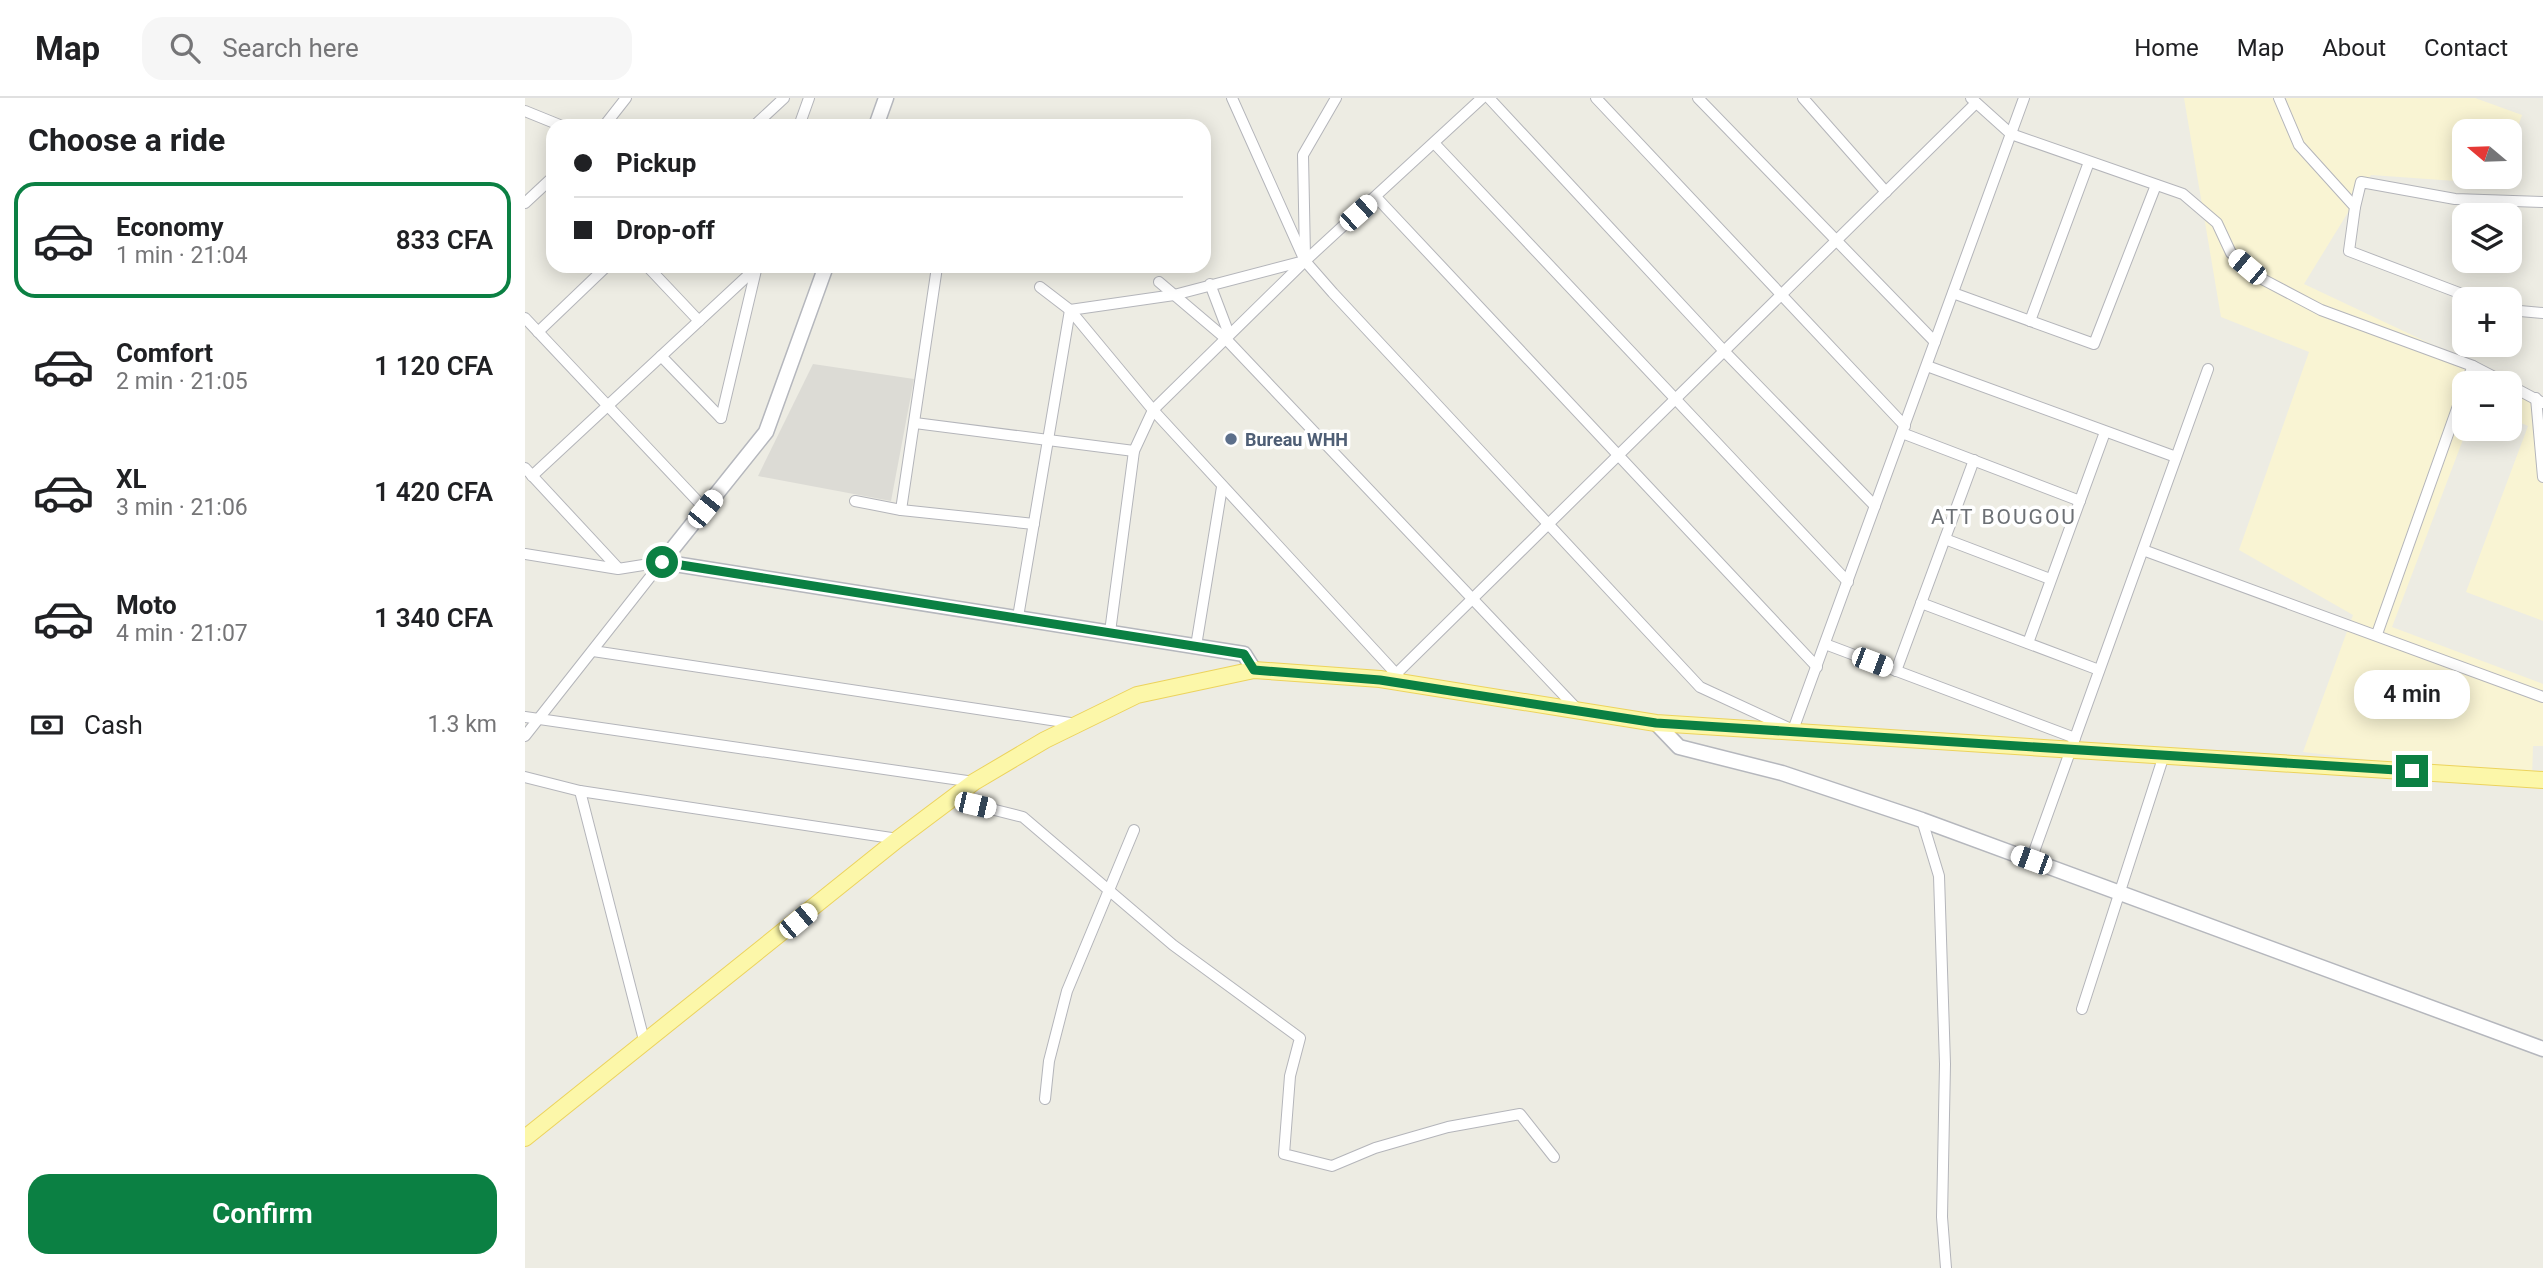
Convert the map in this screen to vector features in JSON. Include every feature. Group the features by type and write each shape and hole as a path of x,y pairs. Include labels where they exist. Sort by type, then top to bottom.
{"main road":[{"path":"525,1138 898,839 974,782 1077,724 1137,695 1254,670 1401,679 1656,723 2072,743 2164,755 2543,780"}],"street":[{"path":"610,119 626,98"},
{"path":"762,119 784,98"},
{"path":"802,119 809,98"},
{"path":"878,119 886,98"},
{"path":"1233,98 1305,261 1700,687 1793,730 2024,98"},
{"path":"1305,261 1303,155 1336,98"},
{"path":"1110,632 1134,451 1153,410 1305,261 1482,98"},
{"path":"1489,98 1724,352 1875,506"},
{"path":"1595,98 1782,295 1904,429 1973,460 2080,501"},
{"path":"1698,98 1935,342"},
{"path":"1803,98 1886,192"},
{"path":"2279,98 2299,145 2355,207"},
{"path":"1039,287 1070,310 1153,410 1222,487 1401,679 1472,600 1886,192 1974,100 2011,134 2183,194 2217,223 2231,253 2264,280 2321,310 2483,371"},
{"path":"525,111 546,120"},
{"path":"1434,143 1848,582"},
{"path":"2030,321 2089,162"},
{"path":"2452,290 2349,251 2361,182 2455,199 2543,202"},
{"path":"525,203 546,184"},
{"path":"1953,293 2094,344 2156,185"},
{"path":"1376,197 1817,667"},
{"path":"1070,310 1174,295 1305,261"},
{"path":"538,332 600,273"},
{"path":"654,273 699,321"},
{"path":"618,569 528,472 607,405 750,273"},
{"path":"661,356 721,418 755,273"},
{"path":"525,736 766,432 823,273"},
{"path":"901,510 936,273"},
{"path":"1159,282 1227,336 1578,711"},
{"path":"1210,284 1227,336"},
{"path":"1018,617 1070,310"},
{"path":"2522,311 2543,313"},
{"path":"525,318 705,509"},
{"path":"1927,366 2176,457"},
{"path":"2471,371 2473,366"},
{"path":"2031,860 2208,369"},
{"path":"2522,392 2539,401 2543,477"},
{"path":"915,423 1134,451"},
{"path":"2377,634 2452,423"},
{"path":"2028,643 2105,432"},
{"path":"1896,671 1973,460"},
{"path":"1196,646 1222,487"},
{"path":"855,501 901,510 1034,523"},
{"path":"1945,539 2050,579"},
{"path":"2143,550 2543,697"},
{"path":"525,554 618,569 662,562 1018,617 1244,654 1254,670"},
{"path":"1921,603 2099,670"},
{"path":"1825,644 2072,743"},
{"path":"593,651 1077,724"},
{"path":"525,717 974,782"},
{"path":"1656,723 1679,747 1782,773 1922,820 2543,1049"},
{"path":"2082,1009 2164,755"},
{"path":"525,777 580,791 898,839"},
{"path":"580,791 645,1044"},
{"path":"950,799 1023,817 1109,892 1210,974 1300,1038 1290,1076 1284,1154 1332,1166 1375,1148 1448,1127 1520,1114 1554,1157"},
{"path":"1922,820 1939,876 1945,1064 1942,1217 1946,1268"},
{"path":"1045,1099 1049,1061 1067,990 1134,830"}],"shaded area":[{"path":"813,364 914,379 891,501 758,476"}],"sand":[{"path":"2184,98 2475,98 2522,115 2521,119 2452,119 2452,181 2371,175 2304,284 2452,354 2452,357 2458,357 2488,371 2452,371 2452,441 2462,441 2392,627 2543,684 2543,746 2533,746 2532,779 2303,752 2353,615 2239,550 2309,352 2221,317"},
{"path":"2522,387 2543,397 2543,621 2466,592 2528,426 2522,423"}],"place":[{"name":"Bureau WHH","path":"1231,439"}],"district":[{"name":"ATT BOUGOU","path":"2004,517"}],"route":[{"path":"662,562 1244,654 1254,670 1380,680 1656,723 2412,771"}]}
